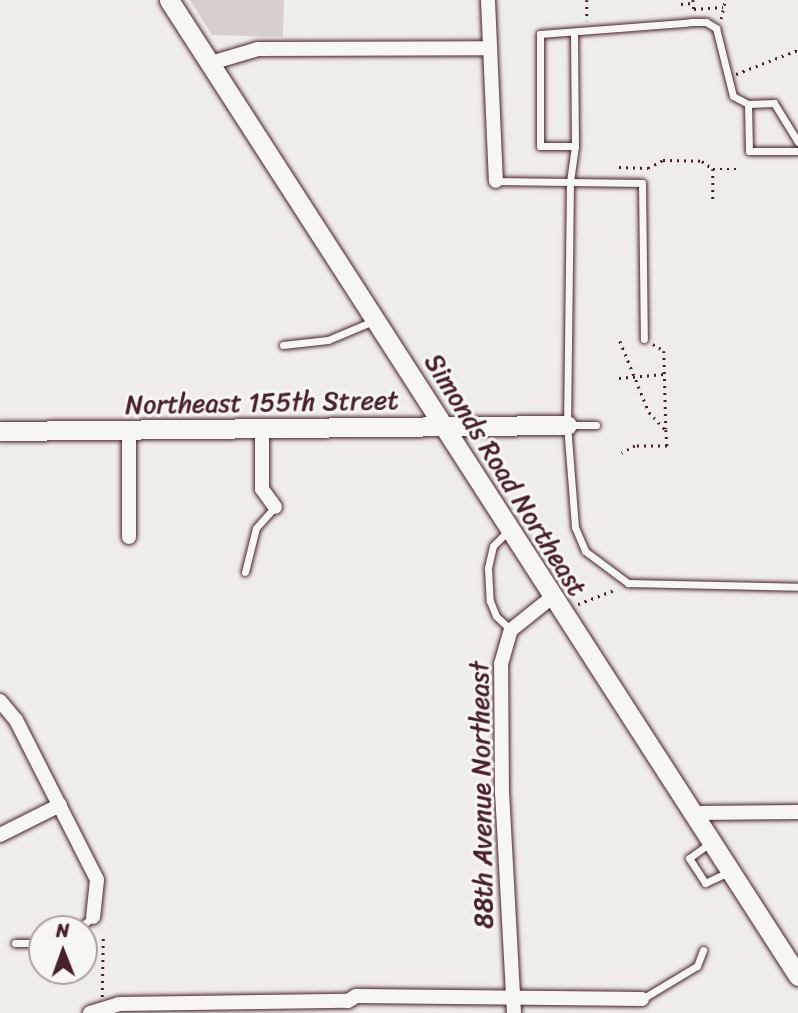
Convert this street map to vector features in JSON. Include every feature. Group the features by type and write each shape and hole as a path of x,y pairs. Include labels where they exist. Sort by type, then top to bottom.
{"main road":[{"name":"Simonds Road Northeast","path":"169,0 376,319 551,598 696,813 798,976"},
{"name":"Northeast 155th Street","path":"0,431 567,425"}],"street":[{"path":"488,0 496,181"},
{"path":"211,63 258,49 489,48"},
{"path":"261,429 262,489 275,507"},
{"path":"129,431 129,537"},
{"name":"88th Avenue Northeast","path":"514,1007 502,794 503,647 511,630 551,598"},
{"path":"0,701 16,720 97,880 93,915"},
{"path":"0,835 60,805"},
{"path":"696,813 798,812"},
{"path":"90,1013 119,1004 201,1008 348,1007 356,996 498,997 514,1007 642,999"}],"lane":[{"path":"575,146 540,146 540,34 706,22 716,28 733,96 748,104 774,103 798,142"},
{"path":"573,32 575,146 570,182 567,425 575,527 585,551 628,583 693,587 798,587"},
{"path":"748,104 749,151 798,151"},
{"path":"496,181 642,183 644,339"},
{"path":"284,345 328,340 376,319"},
{"path":"567,425 596,425"},
{"path":"244,572 256,528 275,507"},
{"path":"509,530 492,546 488,568 490,601 496,615 511,630"},
{"path":"713,840 689,858 705,883 713,882 732,870"},
{"path":"15,943 28,943"},
{"path":"642,999 697,966 703,950"}],"path":[{"path":"587,0 587,23"},
{"path":"721,19 725,0"},
{"path":"681,4 693,1 694,9 723,7"},
{"path":"736,74 798,50"},
{"path":"619,167 648,168 663,160 702,161 713,169 740,169"},
{"path":"713,169 713,199"},
{"path":"622,453 635,446 667,446 664,351 644,339"},
{"path":"620,341 625,344 634,378 649,412 666,430"},
{"path":"619,378 665,374"},
{"path":"573,608 582,600 614,590"},
{"path":"103,937 103,997"}],"shaded area":[{"path":"190,0 284,0 283,37 212,35"}]}
